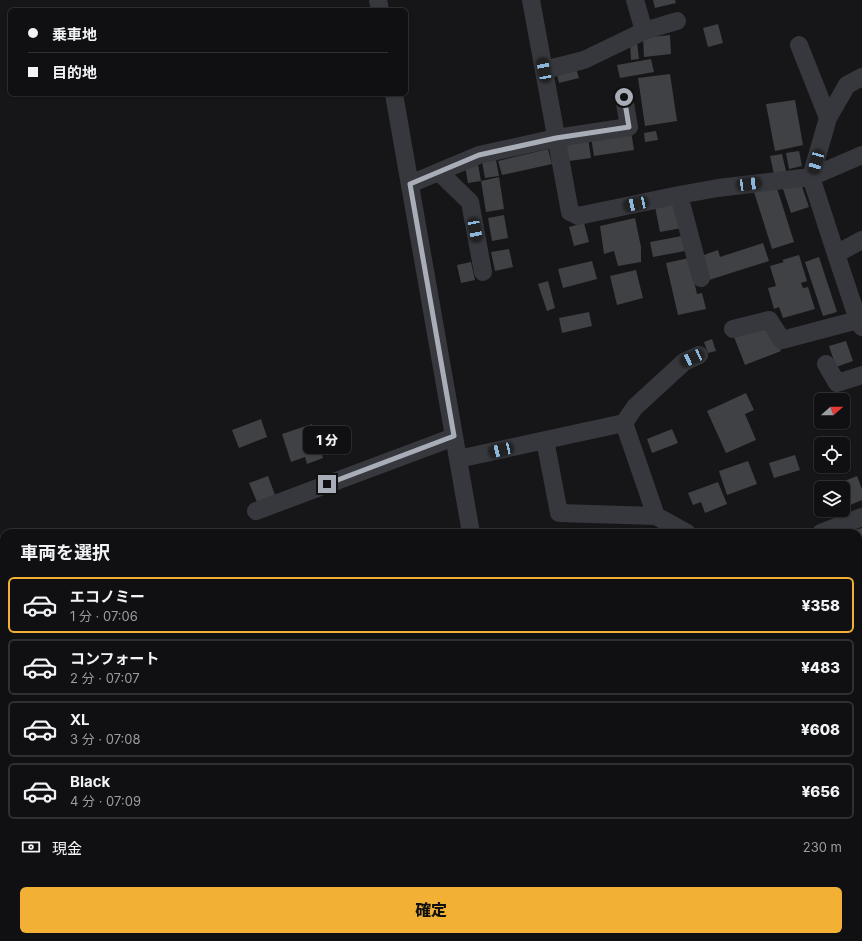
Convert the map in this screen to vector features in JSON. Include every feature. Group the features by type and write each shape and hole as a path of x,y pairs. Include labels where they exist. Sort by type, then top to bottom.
{"street":[{"path":"530,0 570,212 578,216 679,194 811,177 862,155"},
{"path":"635,0 644,31"},
{"path":"544,70 584,60 644,31 677,21"},
{"path":"799,45 828,118"},
{"path":"733,330 769,320 782,340 860,323 811,177 828,118 847,85 862,77"},
{"path":"394,96 470,529"},
{"path":"410,184 479,155 556,138 629,127 624,97"},
{"path":"439,172 470,202 483,272"},
{"path":"679,194 701,278"},
{"path":"836,254 862,240"},
{"path":"458,459 624,422 634,407 684,362 699,355"},
{"path":"826,364 837,383 862,375"},
{"path":"624,422 656,516"},
{"path":"256,511 454,436"},
{"path":"545,440 559,513 656,516 680,529"},
{"path":"831,529 862,517"}],"building":[{"path":"653,0 675,0 676,3 655,8"},
{"path":"718,24 723,43 708,47 703,28"},
{"path":"670,35 671,54 644,57 643,38"},
{"path":"630,41 637,41 639,59 631,60"},
{"path":"651,59 654,72 620,78 617,65"},
{"path":"575,65 579,78 559,83 556,71"},
{"path":"670,74 677,121 645,126 638,78"},
{"path":"795,100 803,145 775,151 766,104"},
{"path":"631,131 634,150 594,156 591,137"},
{"path":"656,131 658,140 645,142 644,133"},
{"path":"588,137 591,158 569,161 565,140"},
{"path":"548,149 552,164 502,175 498,161"},
{"path":"799,151 802,166 789,169 786,153"},
{"path":"782,154 786,171 774,174 770,156"},
{"path":"496,160 499,176 485,178 482,162"},
{"path":"478,164 481,181 468,183 465,166"},
{"path":"499,177 504,209 486,212 481,181"},
{"path":"801,184 809,207 791,213 783,189"},
{"path":"776,185 794,242 772,249 754,192"},
{"path":"677,202 682,228 660,232 655,207"},
{"path":"504,215 508,238 492,241 488,218"},
{"path":"635,218 641,247 641,262 618,266 614,251 604,254 600,226"},
{"path":"584,223 589,242 574,246 569,227"},
{"path":"682,236 685,251 653,257 650,242"},
{"path":"763,243 769,261 709,280 701,256 718,250 720,257"},
{"path":"509,249 513,267 495,271 491,252"},
{"path":"799,255 807,281 801,283 803,288 808,287 815,309 783,318 779,307 774,309 768,288 776,286 770,266 784,262 782,260"},
{"path":"819,257 837,312 823,316 805,262"},
{"path":"689,258 697,294 702,293 706,309 678,315 666,263"},
{"path":"592,261 597,279 563,288 558,269"},
{"path":"471,262 475,280 461,283 457,265"},
{"path":"636,270 643,298 617,305 610,276"},
{"path":"548,281 555,308 547,311 538,284"},
{"path":"589,312 592,326 562,333 559,318"},
{"path":"770,323 781,351 745,365 734,337"},
{"path":"712,339 716,351 708,353 704,342"},
{"path":"846,341 853,361 836,367 829,346"},
{"path":"746,393 754,410 745,414 756,440 726,453 707,411"},
{"path":"261,419 267,437 239,448 232,430"},
{"path":"312,424 323,458 307,464 305,457 291,462 282,434"},
{"path":"672,429 678,443 652,453 647,439"},
{"path":"795,455 800,470 774,478 769,463"},
{"path":"748,461 757,484 727,495 719,471"},
{"path":"268,476 275,495 257,502 249,483"},
{"path":"857,476 862,489 862,500 850,505 850,481 844,481"},
{"path":"718,482 727,504 705,513 701,502 693,505 688,493"}],"route":[{"path":"327,484 454,436 410,184 479,155 556,138 629,127 624,97"}]}
